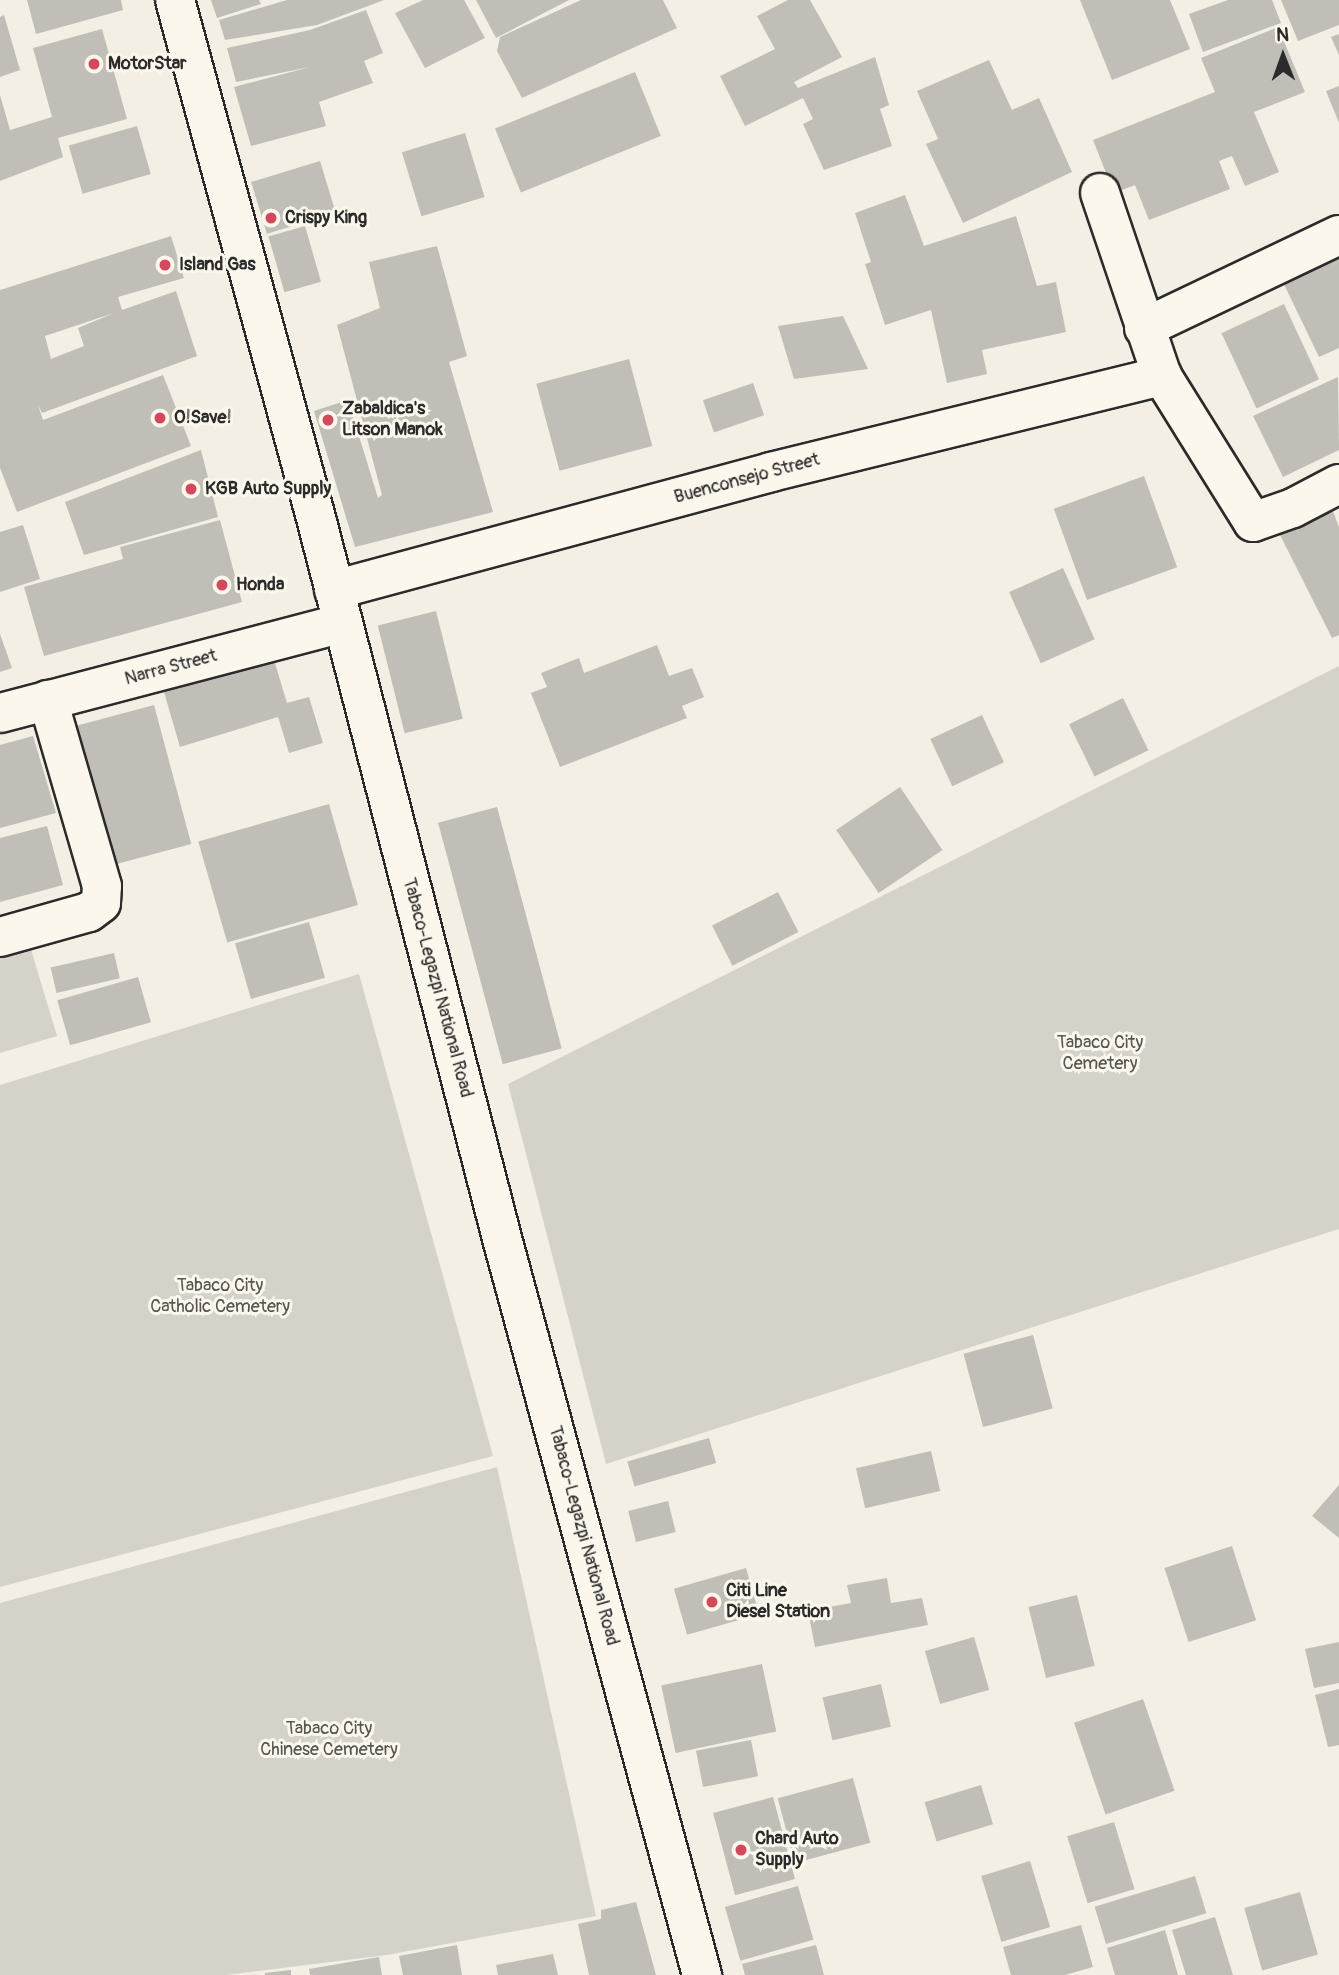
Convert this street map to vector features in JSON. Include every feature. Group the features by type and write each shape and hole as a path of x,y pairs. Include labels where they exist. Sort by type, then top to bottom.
{"street":[{"name":"Tabaco-Legazpi National Road","path":"175,0 338,606 503,1242 702,1975"},
{"path":"1100,193 1162,376 1252,522 1293,508 1339,484"},
{"path":"1144,328 1339,235"},
{"name":"Buenconsejo Street","path":"338,606 771,472 1162,376"},
{"name":"Narra Street","path":"0,713 338,606"},
{"path":"0,937 89,912 101,903 102,886 48,700"}],"green space":[{"name":"Tabaco City Cemetery","path":"1339,666 1339,1229 606,1464 508,1084"},
{"path":"30,946 57,1036 0,1053 0,954"},
{"name":"Tabaco City Catholic Cemetery","path":"359,974 493,1456 0,1587 0,1085"},
{"name":"Tabaco City Chinese Cemetery","path":"497,1467 596,1916 387,1955 226,1975 0,1975 0,1603"}],"building":[{"path":"27,0 121,0 123,10 36,34"},
{"path":"211,0 259,0 261,4 217,18"},
{"path":"287,0 384,0 317,25 225,40 219,20"},
{"path":"423,0 464,0 485,38 425,68 395,13"},
{"path":"476,0 569,0 496,38"},
{"path":"581,0 663,0 677,28 522,98 497,51 500,37"},
{"path":"788,0 810,0 842,57 794,82 798,88 875,57 889,105 880,109 892,146 824,170 803,124 813,119 803,98 745,126 720,76 775,49 757,16"},
{"path":"1080,0 1170,0 1190,49 1112,80"},
{"path":"1228,0 1272,0 1281,23 1203,52 1189,14"},
{"path":"1281,0 1339,0 1339,25 1298,41"},
{"path":"366,10 383,53 364,61 373,83 319,102 326,126 251,146 234,87 310,67 236,82 227,48 310,30"},
{"path":"4,15 20,70 0,77 0,17"},
{"path":"1278,27 1305,92 1254,112 1279,172 1245,186 1232,156 1219,161 1230,189 1149,220 1135,185 1114,193 1093,140 1215,92 1201,58"},
{"path":"102,29 127,119 58,138 63,157 0,181 0,95 10,130 52,117 33,48"},
{"path":"1339,34 1339,55 1331,37"},
{"path":"989,60 1012,110 1039,98 1072,172 963,223 926,144 938,139 917,91"},
{"path":"635,72 661,136 521,193 495,129"},
{"path":"1339,86 1339,123 1326,91"},
{"path":"137,126 151,174 83,194 69,146"},
{"path":"465,133 485,197 421,216 402,152"},
{"path":"320,161 336,213 267,234 251,182"},
{"path":"905,195 924,246 1016,216 1037,286 1056,282 1066,332 982,350 987,374 947,383 931,310 885,325 865,264 871,262 855,213"},
{"path":"305,226 321,282 284,292 268,236"},
{"path":"171,236 184,278 118,297 122,310 176,291 197,356 42,413 38,405 43,420 163,375 191,446 17,512 0,468 0,290","holes":["114,313 78,328 84,346 51,359 45,336"]},
{"path":"437,246 467,356 449,362 493,512 355,547 314,411 348,400 378,498 382,495 337,325 380,308 369,262"},
{"path":"1339,249 1339,348 1319,357 1280,276"},
{"path":"1284,304 1319,379 1257,408 1221,333"},
{"path":"843,316 868,369 794,379 778,326"},
{"path":"629,359 652,446 560,471 536,384"},
{"path":"1338,377 1339,450 1283,477 1253,416"},
{"path":"753,383 764,415 714,432 703,400"},
{"path":"201,450 218,517 84,555 65,502"},
{"path":"1144,476 1177,567 1087,600 1054,509"},
{"path":"1331,506 1339,527 1339,635 1332,638 1277,529"},
{"path":"220,520 242,602 44,656 24,587 123,559 120,547"},
{"path":"23,525 40,579 0,592 0,532"},
{"path":"1063,568 1095,639 1041,663 1009,592"},
{"path":"436,611 463,719 405,733 378,626"},
{"path":"0,634 12,668 0,672"},
{"path":"657,645 669,676 692,668 704,697 682,706 687,718 560,767 531,693 547,687 541,673 579,658 584,673"},
{"path":"274,660 287,703 309,697 323,743 289,753 278,717 180,747 164,692"},
{"path":"1123,698 1148,750 1094,776 1069,724"},
{"path":"154,705 191,844 110,866 73,727"},
{"path":"982,715 1004,762 952,786 930,739"},
{"path":"33,736 56,813 0,828 0,745"},
{"path":"900,787 942,850 879,893 836,830"},
{"path":"329,804 358,905 227,942 198,841"},
{"path":"497,807 562,1048 503,1064 438,823"},
{"path":"47,826 63,885 0,902 0,838"},
{"path":"778,892 798,932 732,966 712,926"},
{"path":"309,922 325,978 251,999 235,943"},
{"path":"114,953 120,978 57,993 51,968"},
{"path":"138,977 151,1022 70,1045 57,1000"},
{"path":"1033,1335 1053,1408 983,1427 963,1354"},
{"path":"709,1438 716,1463 634,1486 627,1461"},
{"path":"931,1451 940,1491 865,1508 856,1468"},
{"path":"1339,1485 1339,1538 1312,1516"},
{"path":"668,1501 676,1532 636,1542 628,1511"},
{"path":"1232,1546 1256,1620 1189,1642 1164,1568"},
{"path":"746,1568 759,1614 687,1635 674,1589"},
{"path":"887,1578 891,1603 922,1598 928,1625 815,1647 808,1611 851,1603 847,1585"},
{"path":"1077,1595 1095,1666 1046,1678 1028,1607"},
{"path":"974,1637 989,1690 940,1704 925,1651"},
{"path":"1339,1642 1339,1683 1314,1688 1305,1649"},
{"path":"762,1664 776,1731 676,1753 661,1685"},
{"path":"881,1684 891,1727 832,1740 823,1697"},
{"path":"1339,1689 1339,1745 1328,1747 1315,1695"},
{"path":"1143,1699 1175,1791 1106,1814 1074,1723"},
{"path":"751,1740 758,1776 703,1787 696,1751"},
{"path":"853,1778 870,1843 795,1863 778,1798"},
{"path":"981,1785 993,1824 937,1841 925,1802"},
{"path":"773,1797 795,1879 735,1895 713,1813"},
{"path":"1114,1822 1134,1889 1088,1903 1067,1836"},
{"path":"1030,1861 1050,1927 1001,1942 981,1876"},
{"path":"1195,1876 1206,1913 1106,1944 1095,1907"},
{"path":"798,1886 813,1940 740,1961 725,1907"},
{"path":"1300,1892 1318,1954 1262,1970 1244,1908"},
{"path":"636,1902 656,1975 589,1975 578,1924 601,1919 601,1910"},
{"path":"1215,1917 1233,1975 1186,1975 1172,1930"},
{"path":"1081,1925 1093,1967 1065,1975 1011,1975 1003,1947"},
{"path":"1165,1930 1178,1975 1115,1975 1107,1948"},
{"path":"457,1945 462,1975 403,1975 399,1956"},
{"path":"816,1945 824,1975 745,1975 742,1964"},
{"path":"553,1954 558,1975 498,1975 496,1965"},
{"path":"379,1957 382,1975 310,1975 309,1969"},
{"path":"291,1970 291,1975 265,1975 265,1973"}],"place":[{"name":"MotorStar","path":"94,64"},
{"name":"Crispy King","path":"271,218"},
{"name":"Island Gas","path":"165,265"},
{"name":"O!Save!","path":"160,418"},
{"name":"Zabaldica's Litson Manok","path":"328,420"},
{"name":"KGB Auto Supply","path":"191,489"},
{"name":"Honda","path":"222,585"},
{"name":"Citi Line Diesel Station","path":"712,1602"},
{"name":"Chard Auto Supply","path":"741,1850"}]}
